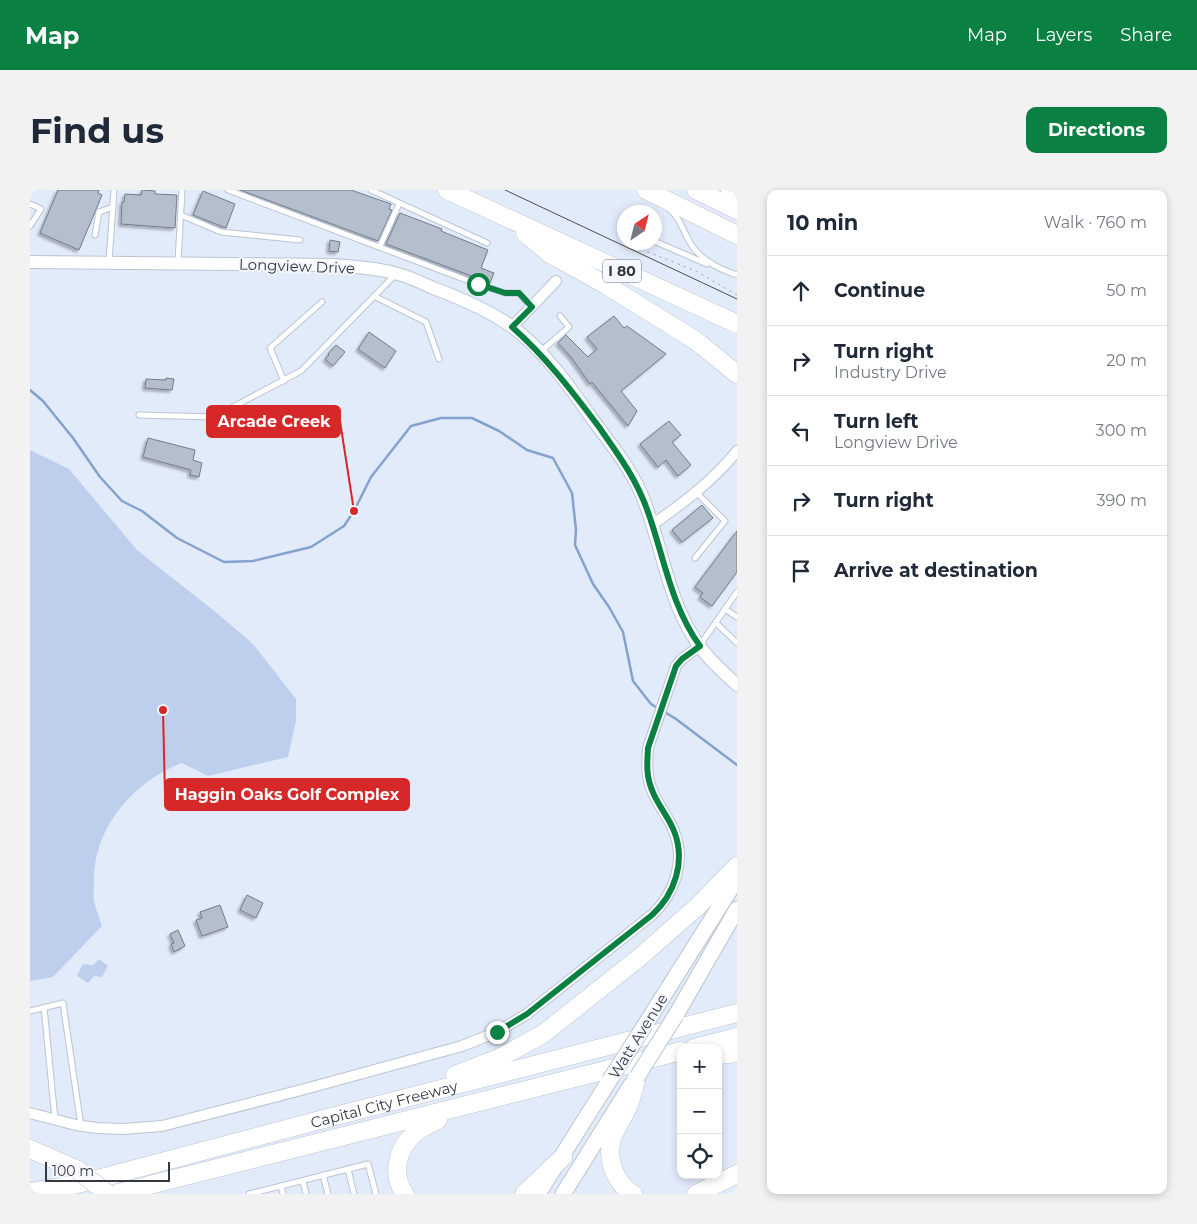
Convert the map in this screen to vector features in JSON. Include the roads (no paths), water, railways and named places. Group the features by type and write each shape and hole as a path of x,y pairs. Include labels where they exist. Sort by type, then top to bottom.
{"highway":[{"name":"I 80","path":"447,190 737,324"},
{"path":"646,190 737,235"},
{"path":"696,190 737,210"},
{"path":"730,190 737,193"},
{"path":"508,218 550,254 606,285 695,340 737,374"},
{"path":"368,1108 498,1059 543,1034 640,957 698,906 737,866"},
{"name":"Capital City Freeway","path":"30,1192 81,1183 737,1013"},
{"path":"710,1044 737,1037"},
{"name":"Capital City Freeway","path":"114,1194 468,1106 606,1076 677,1052"},
{"path":"722,1055 737,1053"},
{"path":"606,1076 677,1061"},
{"path":"633,1194 618,1179 612,1166 610,1153 612,1140 628,1107 637,1077"},
{"path":"405,1194 399,1181 397,1163 399,1155 406,1144 424,1126 468,1106"},
{"path":"30,1149 78,1170 108,1194"},
{"path":"524,1194 562,1157"},
{"path":"696,1194 737,1174"},
{"path":"722,1194 737,1186"}],"main road":[{"name":"Watt Avenue","path":"538,1194 562,1157 606,1076 645,1025 737,879"},
{"name":"Watt Avenue","path":"563,1194 676,1015 737,909"}],"street":[{"name":"Longview Drive","path":"30,262 334,265 397,273 482,309 512,327 539,353 583,406 623,460 640,491 677,605 684,620 700,646 737,685"},
{"path":"512,327 556,281"},
{"path":"652,524 696,492 737,451"},
{"path":"30,1113 81,1126 97,1128 140,1129 186,1121 462,1046 497,1032 517,1021 652,915 671,892 678,868 678,847 674,830 656,799 650,784 647,760 653,735 676,666 682,659 700,646"}],"lane":[{"path":"109,263 114,190"},
{"path":"178,264 182,190"},
{"path":"228,190 505,293 519,293 532,307"},
{"path":"371,190 487,243"},
{"path":"642,190 672,212 682,224 691,246 713,266"},
{"path":"30,204 41,209 30,226"},
{"path":"380,246 399,204"},
{"path":"95,235 99,212 112,207"},
{"path":"180,215 221,232 300,240"},
{"path":"662,244 737,275"},
{"path":"139,415 214,417 284,381 302,371 397,273"},
{"path":"374,296 426,322 439,359"},
{"path":"284,381 270,348 322,302"},
{"path":"539,353 569,327 560,316"},
{"path":"695,558 724,521 696,492"},
{"path":"700,646 737,592"},
{"path":"725,609 737,617"},
{"path":"716,622 737,643"},
{"path":"30,1011 63,1003 81,1126"},
{"path":"44,1007 55,1120"},
{"path":"249,1194 260,1193 368,1164 376,1194"},
{"path":"348,1169 354,1194"},
{"path":"323,1175 328,1194"},
{"path":"303,1180 306,1194"},
{"path":"281,1186 283,1194"}],"waterway":[{"path":"30,390 43,401 73,438 100,477 122,501 142,511 177,538 224,562 253,561 311,547 344,526 354,511 371,477 411,426 441,418 472,418 499,431 527,450 553,458 572,493 576,530 575,545 593,584 623,632 633,681 651,704 659,709"},
{"path":"663,711 737,765"}],"tram line":[{"path":"505,190 737,299"}],"place":[{"name":"Arcade Creek","path":"354,511"},
{"name":"Haggin Oaks Golf Complex","path":"163,710"}]}
